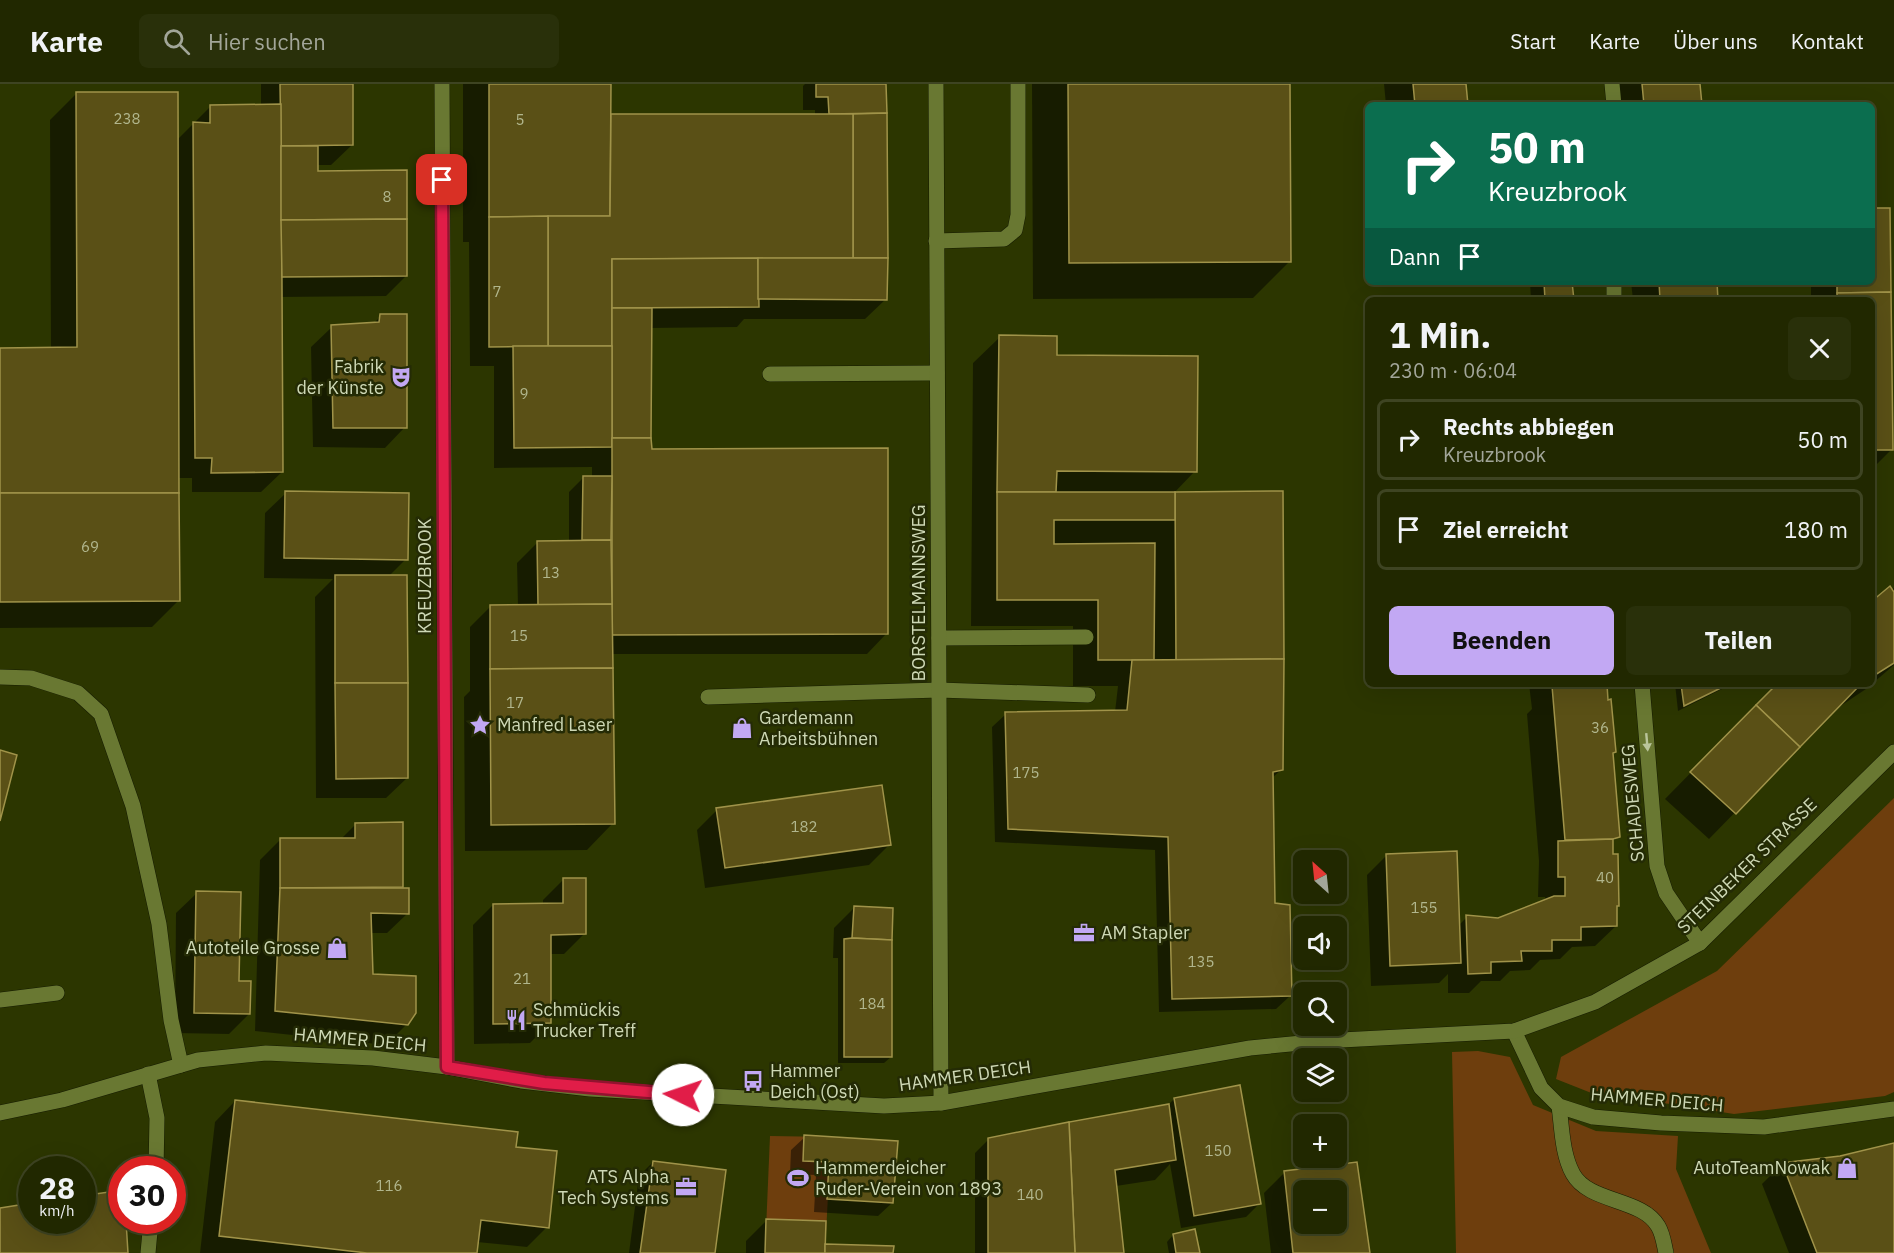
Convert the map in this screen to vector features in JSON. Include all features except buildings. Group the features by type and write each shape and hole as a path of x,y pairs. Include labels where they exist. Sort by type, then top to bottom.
{"street":[{"name":"KREUZBROOK","path":"442,84 447,1067"},
{"name":"BORSTELMANNSWEG","path":"936,84 941,1103"},
{"path":"936,242 1004,239 1015,230 1018,215 1018,84"},
{"path":"1612,84 1614,102"},
{"path":"770,374 937,372"},
{"path":"939,638 1086,637"},
{"path":"0,676 31,678 78,693 101,714 133,806 159,924 171,1020 181,1065"},
{"name":"SCHADESWEG","path":"1642,687 1657,866 1666,893 1700,943"},
{"path":"708,697 939,690 1088,695"},
{"name":"STEINBEKER STRASSE","path":"1514,1031 1595,1002 1700,943 1894,752"},
{"path":"0,1000 57,993"},
{"name":"HAMMER DEICH","path":"0,1113 62,1100 181,1065 232,1055 266,1053 373,1058 447,1067 521,1081 590,1089 884,1106 941,1103 1250,1048 1322,1041 1514,1031"},
{"path":"1514,1031 1541,1088 1559,1106 1563,1142 1574,1175 1588,1189 1652,1218 1659,1227 1666,1253"},
{"path":"148,1074 157,1118 156,1156"},
{"name":"HAMMER DEICH","path":"1559,1106 1593,1117 1661,1123 1764,1127 1888,1111 1894,1108"},
{"path":"148,1253 150,1234"}],"shaded area":[{"path":"1894,798 1894,1092 1885,1096 1734,1114 1671,1104 1604,1098 1556,1079 1561,1057 1717,971"},
{"path":"1478,1051 1510,1057 1533,1105 1596,1131 1678,1136 1676,1169 1711,1253 1456,1253 1452,1052"},
{"name":"Hammerdeicher Ruder-Verein von 1893","path":"770,1136 831,1137 825,1253 765,1253"}],"place":[{"name":"Fabrik der Künste","path":"401,377"},
{"name":"Manfred Laser","path":"480,725"},
{"name":"Gardemann Arbeitsbühnen","path":"742,728"},
{"name":"AM Stapler","path":"1084,933"},
{"name":"Autoteile Grosse","path":"337,948"},
{"name":"Schmückis Trucker Treff","path":"516,1020"},
{"name":"Hammer Deich (Ost)","path":"753,1081"},
{"name":"AutoTeamNowak","path":"1847,1168"},
{"name":"Hammerdeicher Ruder-Verein von 1893","path":"798,1178"},
{"name":"ATS Alpha Tech Systems","path":"686,1187"}],"route":[{"path":"442,180 447,1067 521,1081 590,1089 683,1095"}]}
